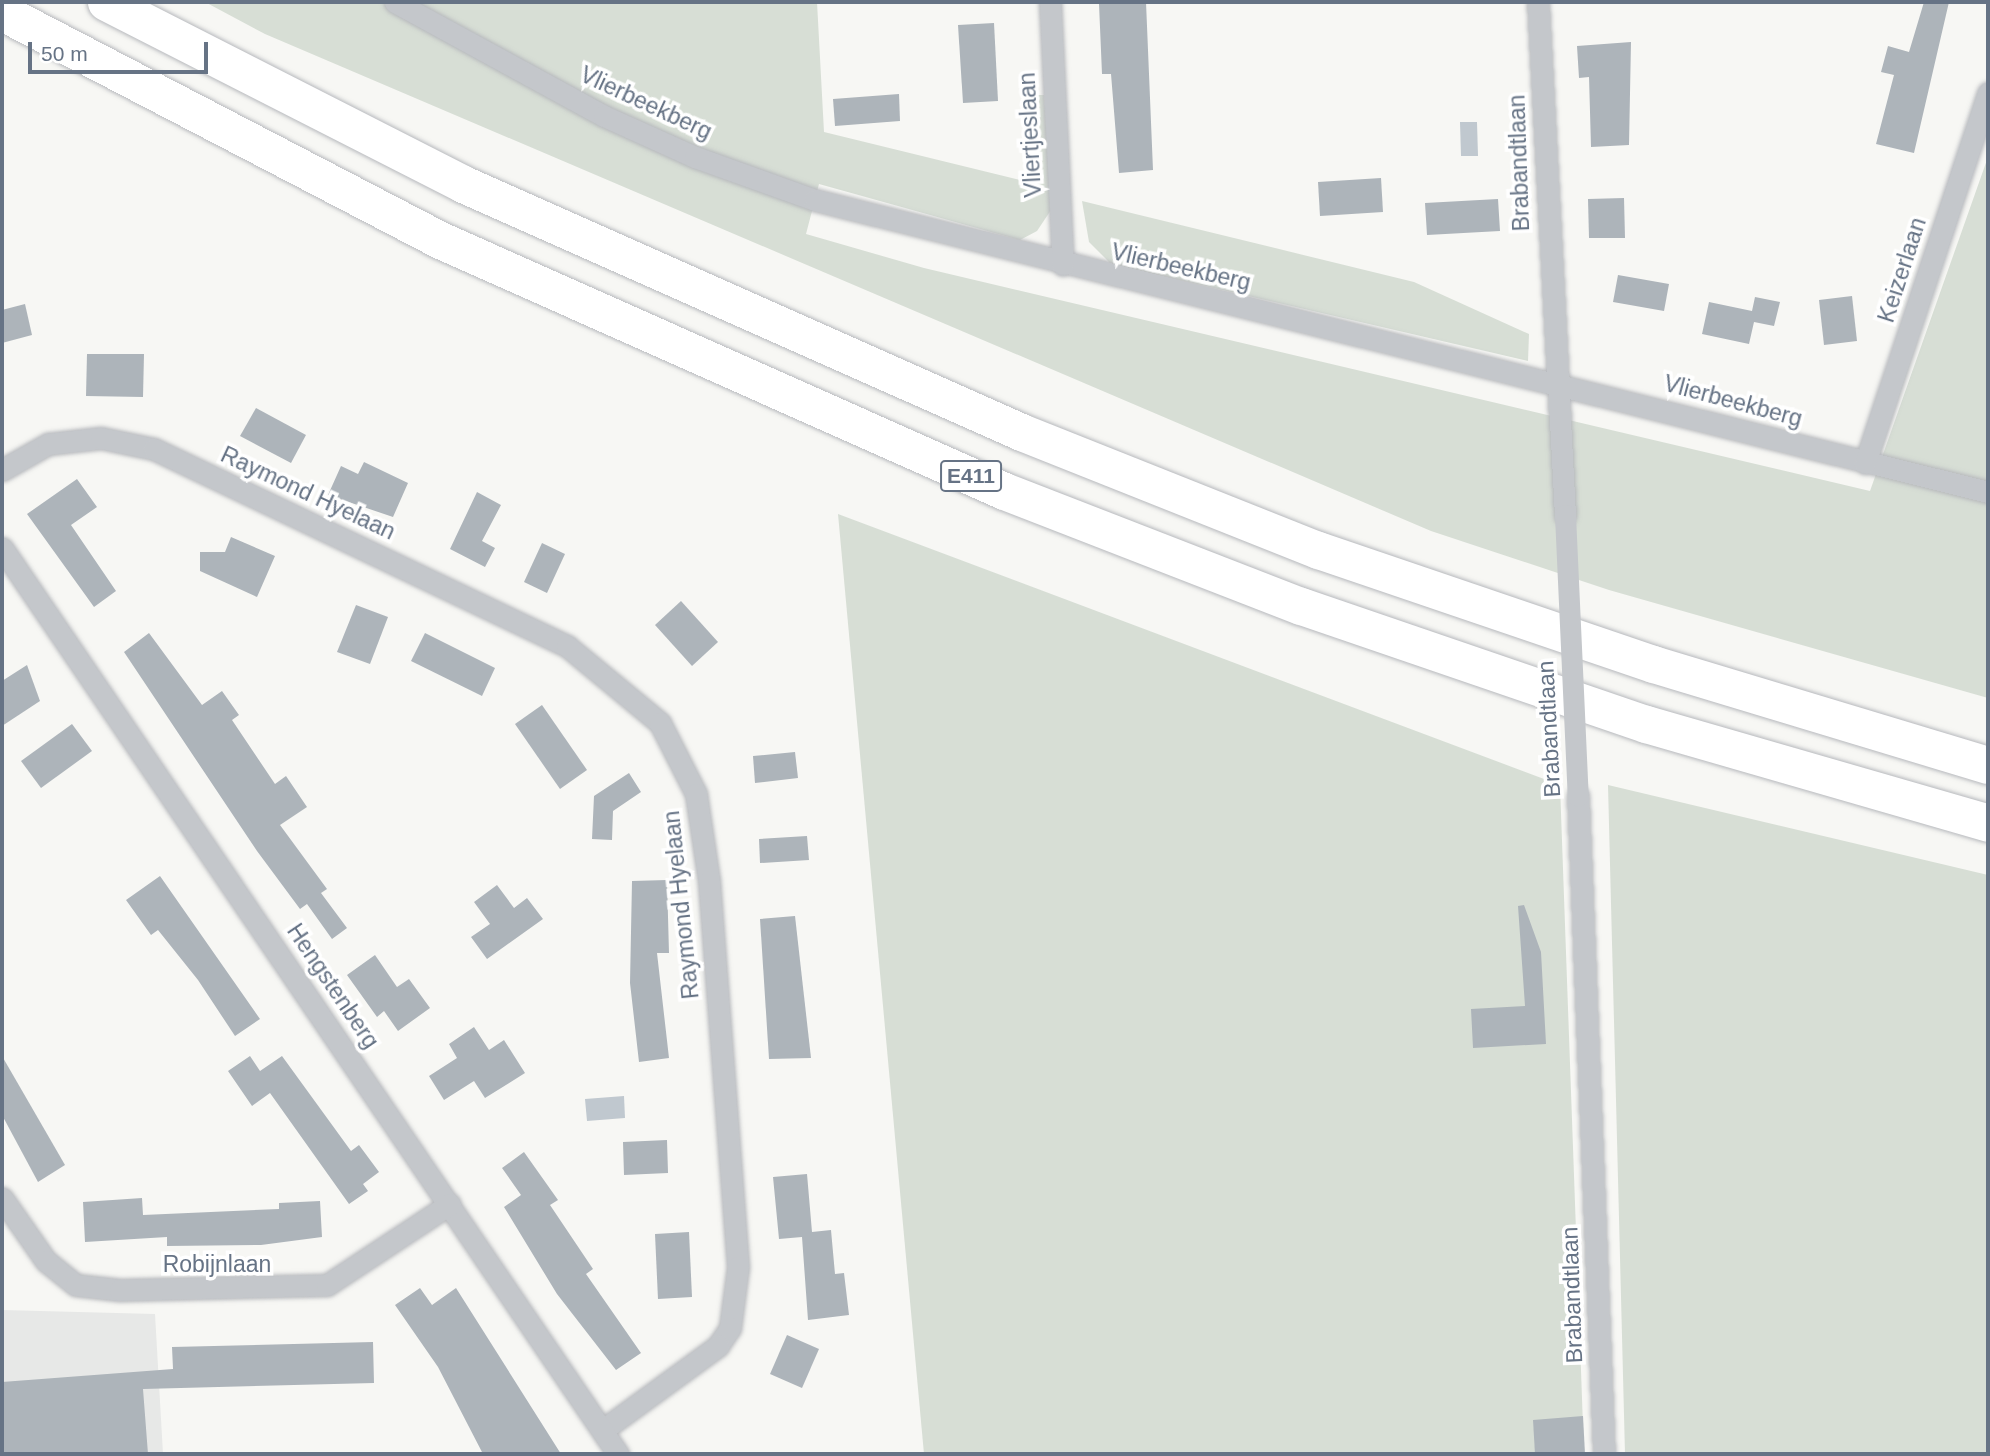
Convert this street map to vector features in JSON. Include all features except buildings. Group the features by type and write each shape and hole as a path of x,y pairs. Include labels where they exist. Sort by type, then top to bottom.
{"highway":[{"name":"E411","path":"106,2 463,184 1021,432 1318,550 1653,664 1988,765"},
{"name":"E411","path":"2,12 440,240 1004,491 1301,606 1646,724 1988,823"}],"street":[{"name":"Vlierbeekberg","path":"395,2 604,116 695,157 815,200 1063,265 1555,382 1865,463 1988,492"},
{"name":"Vliertjeslaan","path":"1050,2 1063,265"},
{"name":"Brabandtlaan","path":"1538,2 1555,382 1565,515 1578,796 1604,1454"},
{"name":"Keizerlaan","path":"1865,463 1988,93"},
{"name":"Raymond Hyelaan","path":"2,470 48,444 101,438 154,449 568,646 660,723 696,794 709,881 738,1267 730,1328 718,1346 603,1430"},
{"name":"Hengstenberg","path":"2,548 618,1454"},
{"name":"Robijnlaan","path":"2,1198 46,1261 76,1285 120,1290 327,1285 450,1204"}],"shaded area":[{"path":"205,2 817,2 824,132 1032,183 1030,95 1044,95 1051,210 1037,231 1020,240 819,184 806,234 924,268 1870,491 1988,157 1988,698 1609,590 1431,531 265,34"},
{"path":"1460,122 1477,122 1478,156 1461,156"},
{"path":"1082,201 1414,282 1529,334 1528,361 1111,264 1089,242"},
{"path":"838,514 1560,785 1584,1454 924,1454"},
{"path":"1608,785 1988,875 1988,1454 1625,1454"},
{"path":"624,1096 625,1118 587,1121 585,1099"},
{"path":"2,1310 155,1314 163,1454 2,1454"}]}
